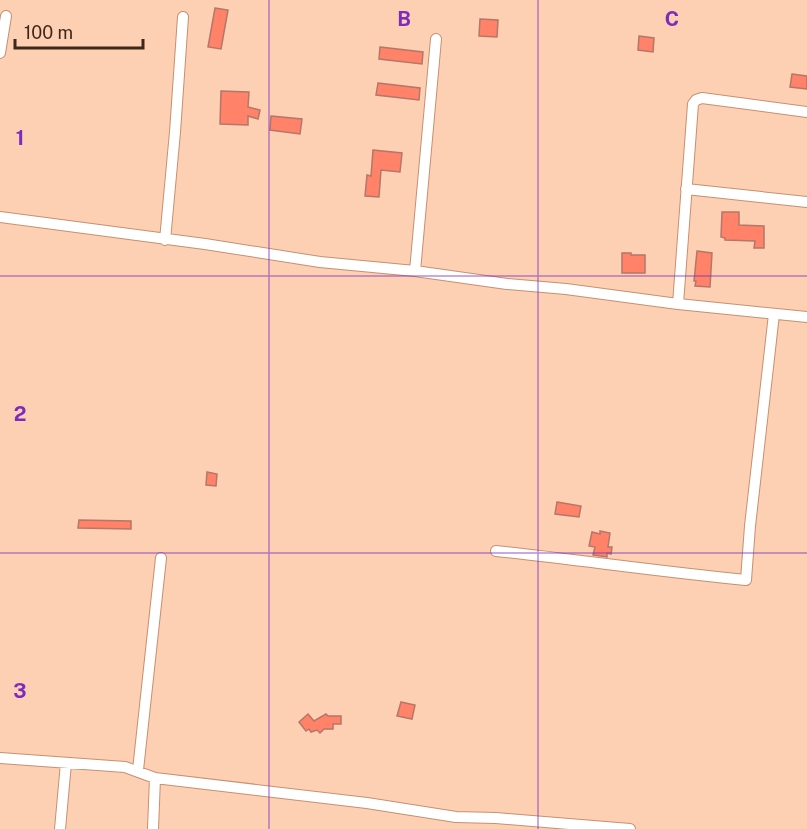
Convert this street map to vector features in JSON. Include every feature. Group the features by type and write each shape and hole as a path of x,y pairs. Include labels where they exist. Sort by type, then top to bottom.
{"street":[{"path":"0,53 6,16"},
{"path":"165,240 176,132 183,16"},
{"path":"415,271 436,39"},
{"path":"678,304 693,104 696,99 807,112"},
{"path":"686,189 807,202"},
{"path":"0,218 205,244 320,262 807,317"},
{"path":"496,551 746,580 774,314"},
{"path":"138,770 161,558"},
{"path":"0,758 125,767 155,778 367,803 456,817 558,822 630,829"},
{"path":"60,829 66,763"},
{"path":"153,829 155,778"}],"building":[{"path":"215,8 228,10 221,49 208,47"},
{"path":"480,19 498,20 497,37 479,36"},
{"path":"639,36 654,38 653,52 638,50"},
{"path":"380,47 423,52 422,64 379,59"},
{"path":"792,74 807,76 807,89 790,87"},
{"path":"378,83 420,88 419,100 376,95"},
{"path":"221,91 249,92 248,107 260,110 258,119 248,116 248,125 220,124"},
{"path":"271,116 302,119 300,134 270,130"},
{"path":"373,150 402,153 400,172 381,170 379,197 365,196 367,175 371,176"},
{"path":"722,212 739,212 739,225 764,226 764,248 754,248 755,241 725,240 721,237"},
{"path":"697,251 712,253 710,287 695,286"},
{"path":"622,253 645,255 645,273 622,273"},
{"path":"207,472 217,474 216,486 206,485"},
{"path":"557,502 581,506 579,517 555,514"},
{"path":"79,520 131,521 131,529 78,528"},
{"path":"600,531 610,533 608,547 612,547 611,554 607,553 607,557 593,555 595,547 589,546 592,532 600,534"},
{"path":"401,702 415,705 412,719 397,716"},
{"path":"308,714 314,721 326,714 341,716 341,724 333,724 333,729 324,729 320,733 317,730 306,731 299,722"}]}
